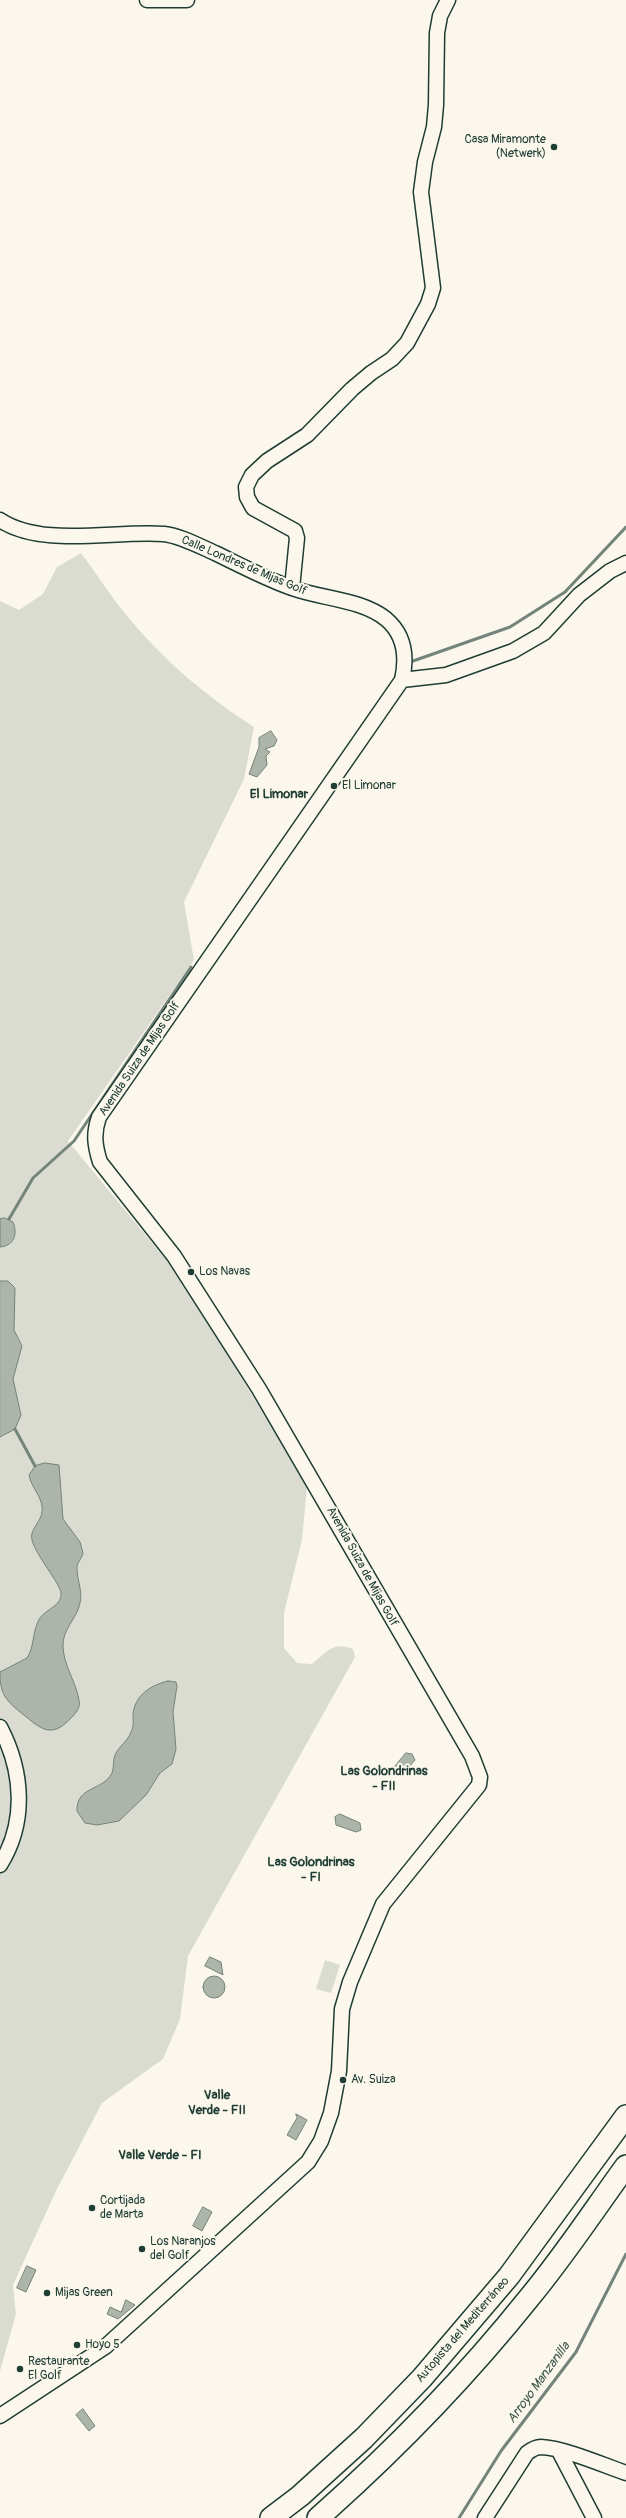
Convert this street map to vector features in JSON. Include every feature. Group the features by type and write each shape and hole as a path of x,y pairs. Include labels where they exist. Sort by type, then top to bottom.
{"highway":[{"name":"Autopista del Mediterráneo","path":"271,2518 300,2496 364,2438 422,2378 509,2276 626,2116"},
{"path":"318,2518 374,2469 445,2397 530,2297 626,2166"}],"street":[{"path":"147,0 186,0"},
{"path":"292,588 297,538 295,530 254,508 248,497 246,487 252,475 267,461 308,435 352,389 371,373 392,359 407,344 428,304 433,288 421,192 424,162 434,128 436,106 437,33 440,16 448,0"},
{"name":"Calle Londres de Mijas Golf","path":"0,520 20,531 55,535 165,534 191,542 292,588 374,610 387,620 400,638 404,651 405,666"},
{"path":"402,680 446,675 514,651 544,633 579,595 610,571 626,563"},
{"name":"Avenida Suiza de Mijas Golf","path":"0,2416 105,2347 308,2162 321,2141 332,2107 339,2071 342,2009 346,1995 383,1904 479,1785 480,1777 472,1756 259,1389 174,1256 100,1162 95,1148 94,1131 99,1117 402,680 405,666"},
{"path":"0,1727 14,1763 19,1804 18,1823 0,1865"},
{"path":"485,2518 527,2453 541,2447 559,2451 626,2473"},
{"path":"559,2451 594,2518"}],"shaded area":[{"path":"81,553 122,609 156,648 186,677 219,703 254,727 244,779 184,902 194,960 68,1141 167,1261 220,1342 307,1486 302,1540 284,1613 284,1648 297,1663 312,1664 327,1651 340,1646 353,1649 355,1657 188,1956 180,2019 163,2059 102,2103 56,2191 13,2285 16,2314 0,2371 0,601 19,610 43,594 57,567"},
{"path":"271,731 277,740 274,746 265,749 270,752 266,756 267,765 257,777 249,774 259,747 259,738"},
{"path":"5,1218 13,1222 15,1235 12,1242 0,1247 0,1219"},
{"path":"0,1281 8,1281 15,1288 14,1330 22,1346 13,1379 21,1415 15,1429 0,1437"},
{"path":"45,1463 59,1465 63,1519 80,1542 83,1553 77,1567 81,1599 76,1614 67,1629 63,1641 64,1654 77,1693 79,1705 75,1714 64,1725 57,1729 51,1730 45,1729 33,1722 9,1702 2,1689 0,1672 27,1658 30,1653 37,1623 43,1615 59,1601 61,1597 60,1589 57,1583 38,1554 32,1540 32,1533 40,1519 42,1507 29,1475 35,1466"},
{"path":"168,1681 176,1682 177,1686 173,1712 176,1749 172,1764 160,1773 146,1795 119,1821 97,1825 85,1823 77,1811 78,1803 85,1793 103,1783 112,1773 115,1755 132,1730 134,1707 137,1701 140,1696 150,1688"},
{"path":"406,1753 412,1754 415,1760 401,1776 396,1776 393,1769"},
{"path":"340,1814 360,1823 361,1830 356,1832 336,1825 335,1817"},
{"path":"210,1957 221,1962 223,1975 205,1966"},
{"path":"325,1960 340,1965 331,1993 316,1989"},
{"path":"214,1976 222,1979 225,1987 222,1995 214,1998 206,1995 203,1987 206,1979"},
{"path":"296,2114 307,2120 296,2140 287,2135 297,2118"},
{"path":"203,2207 212,2212 202,2231 193,2226"},
{"path":"27,2266 36,2270 26,2292 17,2288"},
{"path":"126,2300 135,2305 118,2319 107,2314 110,2307 121,2312"},
{"path":"83,2409 95,2426 89,2431 76,2415"}],"waterway":[{"path":"413,661 510,627 565,592 626,527"},
{"path":"9,1219 33,1178 74,1141 191,967"},
{"path":"15,1429 35,1466"},
{"name":"Arroyo Manzanilla","path":"459,2518 501,2451 576,2352 626,2254"}],"place":[{"name":"Casa Miramonte (Netwerk)","path":"554,147"},
{"name":"El Limonar","path":"334,786"},
{"name":"Los Navas","path":"191,1272"},
{"name":"Av. Suiza","path":"343,2080"},
{"name":"Cortijada de Marta","path":"92,2208"},
{"name":"Los Naranjos del Golf","path":"142,2249"},
{"name":"Mijas Green","path":"47,2293"},
{"name":"Hoyo 5","path":"77,2345"},
{"name":"Restaurante El Golf","path":"20,2369"}],"district":[{"name":"El Limonar","path":"279,795"},
{"name":"Las Golondrinas - FII","path":"384,1780"},
{"name":"Las Golondrinas - FI","path":"311,1870"},
{"name":"Valle Verde - FII","path":"217,2104"},
{"name":"Valle Verde - FI","path":"160,2156"}]}
